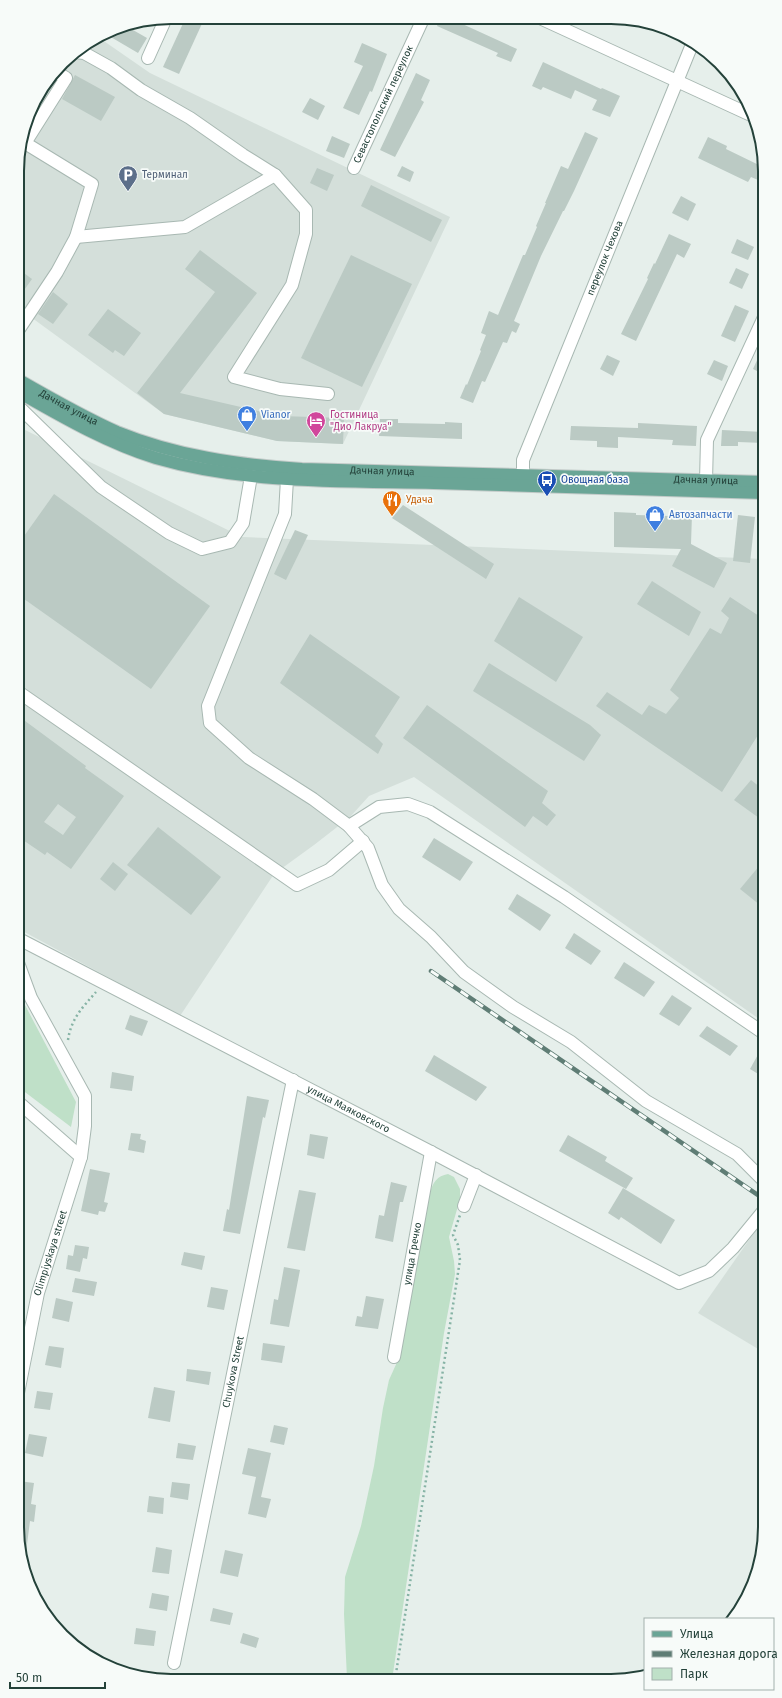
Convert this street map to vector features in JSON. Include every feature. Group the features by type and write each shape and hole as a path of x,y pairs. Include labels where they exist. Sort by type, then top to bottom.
{"main road":[{"name":"Дачная улица","path":"24,383 63,405 118,432 160,447 287,474"},
{"name":"Дачная улица","path":"24,395 65,418 114,441 154,457 194,467 250,476 287,474 523,480 705,486 758,492"},
{"name":"Дачная улица","path":"705,486 758,482"}],"street":[{"path":"148,58 163,24"},
{"name":"Севастопольский переулок","path":"354,168 421,24"},
{"path":"553,24 746,113"},
{"name":"переулок Чехова","path":"523,480 523,460 691,48"},
{"path":"83,53 111,68 141,90 190,118 274,175 306,210 306,234 292,285 234,377 280,389 328,394"},
{"path":"28,138 66,78 60,74"},
{"path":"24,322 57,272 76,237 92,184 26,149"},
{"path":"76,237 185,227 274,175"},
{"path":"705,486 707,440 758,330"},
{"path":"24,413 102,487 169,533 202,549 230,542 243,523 250,476"},
{"path":"287,474 285,514 208,706 210,723 249,758 313,799 349,826 368,848 382,884 399,909 431,937 464,972 513,1007 571,1042 646,1101 737,1154 758,1175"},
{"path":"24,696 297,884 329,870 363,841"},
{"path":"349,826 379,807 408,804 430,812 564,897 758,1029"},
{"name":"улица Маяковского","path":"24,942 476,1175 679,1283 710,1271 733,1248 758,1218"},
{"name":"Olimpiyskaya street","path":"24,980 30,998 85,1096 85,1126 81,1156 38,1293 24,1363"},
{"name":"Chuykova Street","path":"174,1663 293,1080"},
{"path":"24,1107 81,1156"},
{"name":"улица Гречко","path":"394,1356 431,1152"},
{"path":"464,1206 476,1175"}],"path":[{"path":"66,1060 70,1027 83,1006 103,982"},
{"path":"396,1674 460,1260 458,1245 453,1235 464,1206"}],"shaded area":[{"path":"103,41 150,73 450,217 343,444 277,441 164,414 24,312 24,161 29,133 39,106 54,81 81,54"},
{"path":"24,429 242,537 758,559 758,1018 414,777 369,796 350,817 274,874 180,1016 24,932"},
{"path":"758,1227 758,1349 698,1313"}],"green space":[{"path":"24,1002 76,1102 71,1127 24,1091"},
{"path":"448,1174 454,1177 460,1189 460,1199 449,1237 455,1274 444,1333 393,1674 347,1674 344,1614 345,1577 361,1526 374,1466 389,1380 398,1360 430,1193 436,1180 441,1176"}],"building":[{"path":"183,24 202,24 179,74 163,67"},
{"path":"438,24 462,24 517,49 511,62 496,56 498,53 437,26"},
{"path":"132,29 147,38 138,53 111,37"},
{"path":"362,43 387,54 372,92 370,91 359,115 343,108 363,66 354,62"},
{"path":"543,62 601,89 602,88 620,96 610,117 592,110 597,100 575,90 571,99 543,87 541,90 532,86"},
{"path":"416,73 430,80 421,100 424,102 395,157 380,150"},
{"path":"75,75 115,97 101,121 62,99"},
{"path":"310,98 325,106 318,120 302,112"},
{"path":"585,132 598,138 574,191 541,256 514,321 520,324 516,333 512,331 507,343 503,342 485,382 482,381 473,403 460,398 481,351 480,350 486,335 481,333 489,311 498,315 523,255 525,255 537,227 536,226 545,203 561,166 568,169"},
{"path":"332,136 350,144 344,158 326,151"},
{"path":"708,137 727,146 726,149 758,165 758,180 751,177 748,182 698,158"},
{"path":"402,166 414,172 410,182 397,176"},
{"path":"317,168 334,175 327,191 310,183"},
{"path":"371,185 442,220 431,242 361,206"},
{"path":"681,196 696,204 688,221 672,213"},
{"path":"669,234 691,244 684,258 677,254 636,341 621,334"},
{"path":"737,239 754,247 748,260 731,253"},
{"path":"200,250 257,293 180,393 280,416 344,418 343,444 277,441 164,414 137,393 215,292 185,269"},
{"path":"351,255 412,284 362,387 301,358"},
{"path":"736,268 749,274 742,289 729,283"},
{"path":"24,273 32,279 24,290"},
{"path":"53,292 68,304 53,324 38,314"},
{"path":"735,305 749,311 735,342 721,336"},
{"path":"108,309 141,333 124,356 115,350 113,353 88,335"},
{"path":"607,355 620,361 613,376 600,369"},
{"path":"758,358 758,372 753,369"},
{"path":"714,360 728,366 722,381 707,374"},
{"path":"380,419 398,419 398,423 462,423 462,439 379,436"},
{"path":"638,423 697,426 696,446 672,445 673,440 618,437 618,448 597,447 597,441 570,440 571,426 638,428"},
{"path":"722,430 758,432 758,443 738,442 738,446 721,446"},
{"path":"54,494 210,606 151,689 24,599 24,536"},
{"path":"403,505 494,564 486,579 392,518"},
{"path":"614,512 636,513 636,515 671,516 671,513 692,514 691,544 727,563 714,588 672,566 681,549 614,547"},
{"path":"738,515 755,517 750,563 733,561"},
{"path":"295,530 308,535 286,580 274,574"},
{"path":"652,581 701,612 689,636 637,604"},
{"path":"519,597 583,637 556,682 494,641"},
{"path":"730,597 758,615 758,735 722,792 596,706 607,692 642,715 649,705 666,714 679,698 670,690 710,628 721,634 729,618 721,611"},
{"path":"310,634 400,697 375,736 383,744 378,754 280,683"},
{"path":"489,663 590,725 601,735 584,761 473,691"},
{"path":"427,705 548,791 542,803 556,815 547,826 533,816 525,827 403,738"},
{"path":"24,720 86,766 85,768 124,796 71,869 47,852 45,855 24,841","holes":["58,804 76,817 63,835 44,822"]},
{"path":"751,780 758,786 758,817 734,800"},
{"path":"158,827 221,877 191,915 127,865"},
{"path":"434,838 473,862 460,881 422,857"},
{"path":"113,862 128,874 115,891 100,879"},
{"path":"758,867 758,903 740,889"},
{"path":"517,894 551,915 540,931 508,909"},
{"path":"574,933 601,951 591,965 565,948"},
{"path":"624,962 655,982 644,997 614,978"},
{"path":"672,995 692,1008 679,1026 659,1014"},
{"path":"130,1015 148,1021 142,1036 125,1029"},
{"path":"707,1026 738,1046 730,1056 699,1036"},
{"path":"434,1055 487,1087 476,1101 425,1071"},
{"path":"758,1055 758,1074 750,1069"},
{"path":"112,1072 134,1076 132,1091 110,1088"},
{"path":"247,1096 269,1100 265,1118 263,1117 240,1234 223,1231 227,1209 229,1210"},
{"path":"131,1133 141,1134 140,1139 146,1141 144,1153 128,1150"},
{"path":"310,1134 328,1137 324,1159 307,1155"},
{"path":"568,1135 607,1157 605,1161 633,1178 626,1189 559,1151"},
{"path":"90,1169 110,1173 104,1202 108,1203 105,1212 99,1211 98,1215 81,1211"},
{"path":"391,1182 407,1186 403,1202 400,1202 393,1242 375,1238 379,1215 384,1216"},
{"path":"623,1188 675,1220 661,1244 621,1217 619,1220 608,1213"},
{"path":"299,1190 316,1193 305,1251 287,1248"},
{"path":"75,1245 89,1247 87,1259 83,1258 80,1272 66,1269 68,1255 73,1256"},
{"path":"184,1252 205,1256 202,1270 181,1265"},
{"path":"284,1267 300,1270 289,1327 270,1324 274,1299 278,1300"},
{"path":"75,1278 97,1282 94,1296 72,1292"},
{"path":"211,1287 228,1290 224,1310 207,1307"},
{"path":"366,1296 384,1299 378,1329 355,1326 357,1316 362,1317"},
{"path":"56,1298 73,1302 69,1322 52,1318"},
{"path":"263,1343 285,1346 282,1363 261,1360"},
{"path":"49,1346 64,1348 61,1368 45,1365"},
{"path":"187,1369 211,1372 209,1385 186,1381"},
{"path":"154,1387 175,1391 170,1422 148,1418"},
{"path":"37,1391 53,1393 50,1410 34,1408"},
{"path":"274,1425 288,1428 284,1445 270,1442"},
{"path":"29,1434 47,1437 43,1457 25,1453"},
{"path":"178,1443 196,1446 193,1460 176,1458"},
{"path":"248,1448 271,1453 261,1497 271,1499 266,1518 248,1514 256,1477 242,1474"},
{"path":"24,1482 34,1483 31,1504 36,1505 34,1522 30,1521 26,1551 24,1537"},
{"path":"172,1482 190,1484 188,1500 170,1497"},
{"path":"149,1496 164,1498 163,1514 147,1512"},
{"path":"156,1547 172,1550 169,1574 152,1572"},
{"path":"225,1550 243,1554 238,1577 220,1573"},
{"path":"152,1593 169,1596 167,1611 149,1608"},
{"path":"213,1608 233,1613 230,1625 210,1621"},
{"path":"136,1628 156,1631 154,1646 134,1644"},
{"path":"243,1633 259,1638 256,1648 240,1643"}],"railway":[{"path":"431,971 758,1195"}],"place":[{"name":"Терминал","path":"128,192"},
{"name":"Vianor","path":"247,432"},
{"name":"Гостиница \"Дио Лакруа\"","path":"316,438"},
{"name":"Овощная база","path":"547,497"},
{"name":"Удача","path":"392,517"},
{"name":"Автозапчасти","path":"655,532"}]}
